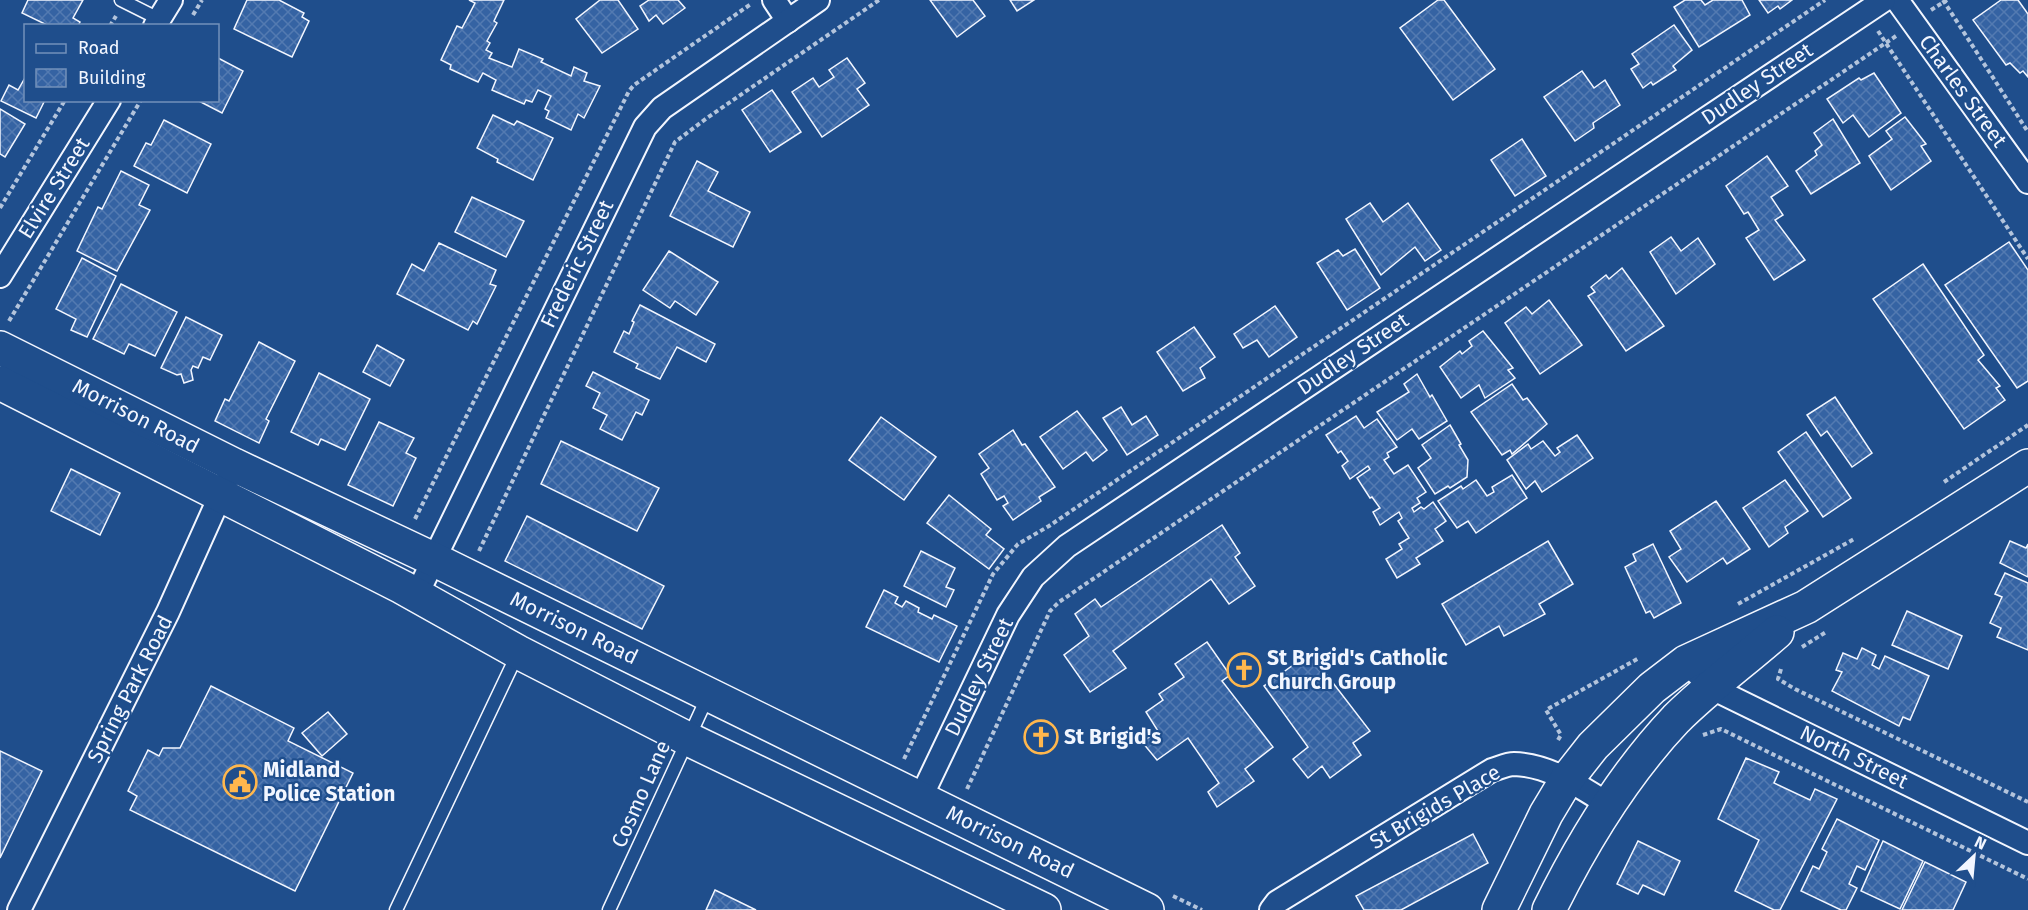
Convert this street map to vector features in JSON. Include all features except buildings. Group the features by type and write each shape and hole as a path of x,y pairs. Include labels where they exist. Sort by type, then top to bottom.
{"main road":[{"name":"Morrison Road","path":"3,337 234,465 433,559 1147,910"},
{"name":"Morrison Road","path":"0,383 220,494 688,739 1044,910"},
{"path":"1499,910 1546,814 1567,779 1593,746 1652,688 1686,662 1806,607 2028,466"},
{"path":"1549,910 1584,842 1608,804 1645,756 1677,719 1806,607"}],"street":[{"path":"774,0 788,21"},
{"name":"Frederic Street","path":"416,596 645,127 662,108 818,0"},
{"name":"Dudley Street","path":"921,797 1008,615 1033,577 1067,546 1884,0"},
{"name":"Charles Street","path":"1897,0 2028,182"},
{"name":"Elvire Street","path":"0,276 108,102"},
{"name":"Spring Park Road","path":"19,910 168,612 234,465"},
{"name":"North Street","path":"1686,662 1712,688 2028,843"},
{"name":"St Brigids Place","path":"1271,910 1277,902 1492,770 1512,764 1538,767 1567,779 1608,804"}],"lane":[{"path":"121,0 162,15"},
{"path":"396,910 519,652"},
{"name":"Cosmo Lane","path":"609,910 709,695"}],"path":[{"path":"475,560 675,142 879,0"},
{"path":"1925,13 1945,1 2028,132"},
{"path":"1874,25 2028,259"},
{"path":"965,793 1050,611 1059,602 1904,31"},
{"path":"0,208 64,102"},
{"path":"3,337 140,102"},
{"path":"1939,485 2028,425"},
{"path":"1733,606 1858,537"},
{"path":"1799,649 1829,630"},
{"path":"1554,746 1561,735 1546,710 1639,658"},
{"path":"1784,662 1778,679 1795,689 2028,802"},
{"path":"1700,736 1721,729 2028,879"}],"place":[{"name":"St Brigid's Catholic Church Group","path":"1244,670"},
{"name":"St Brigid's","path":"1041,737"},
{"name":"Midland Police Station","path":"240,782"}]}
